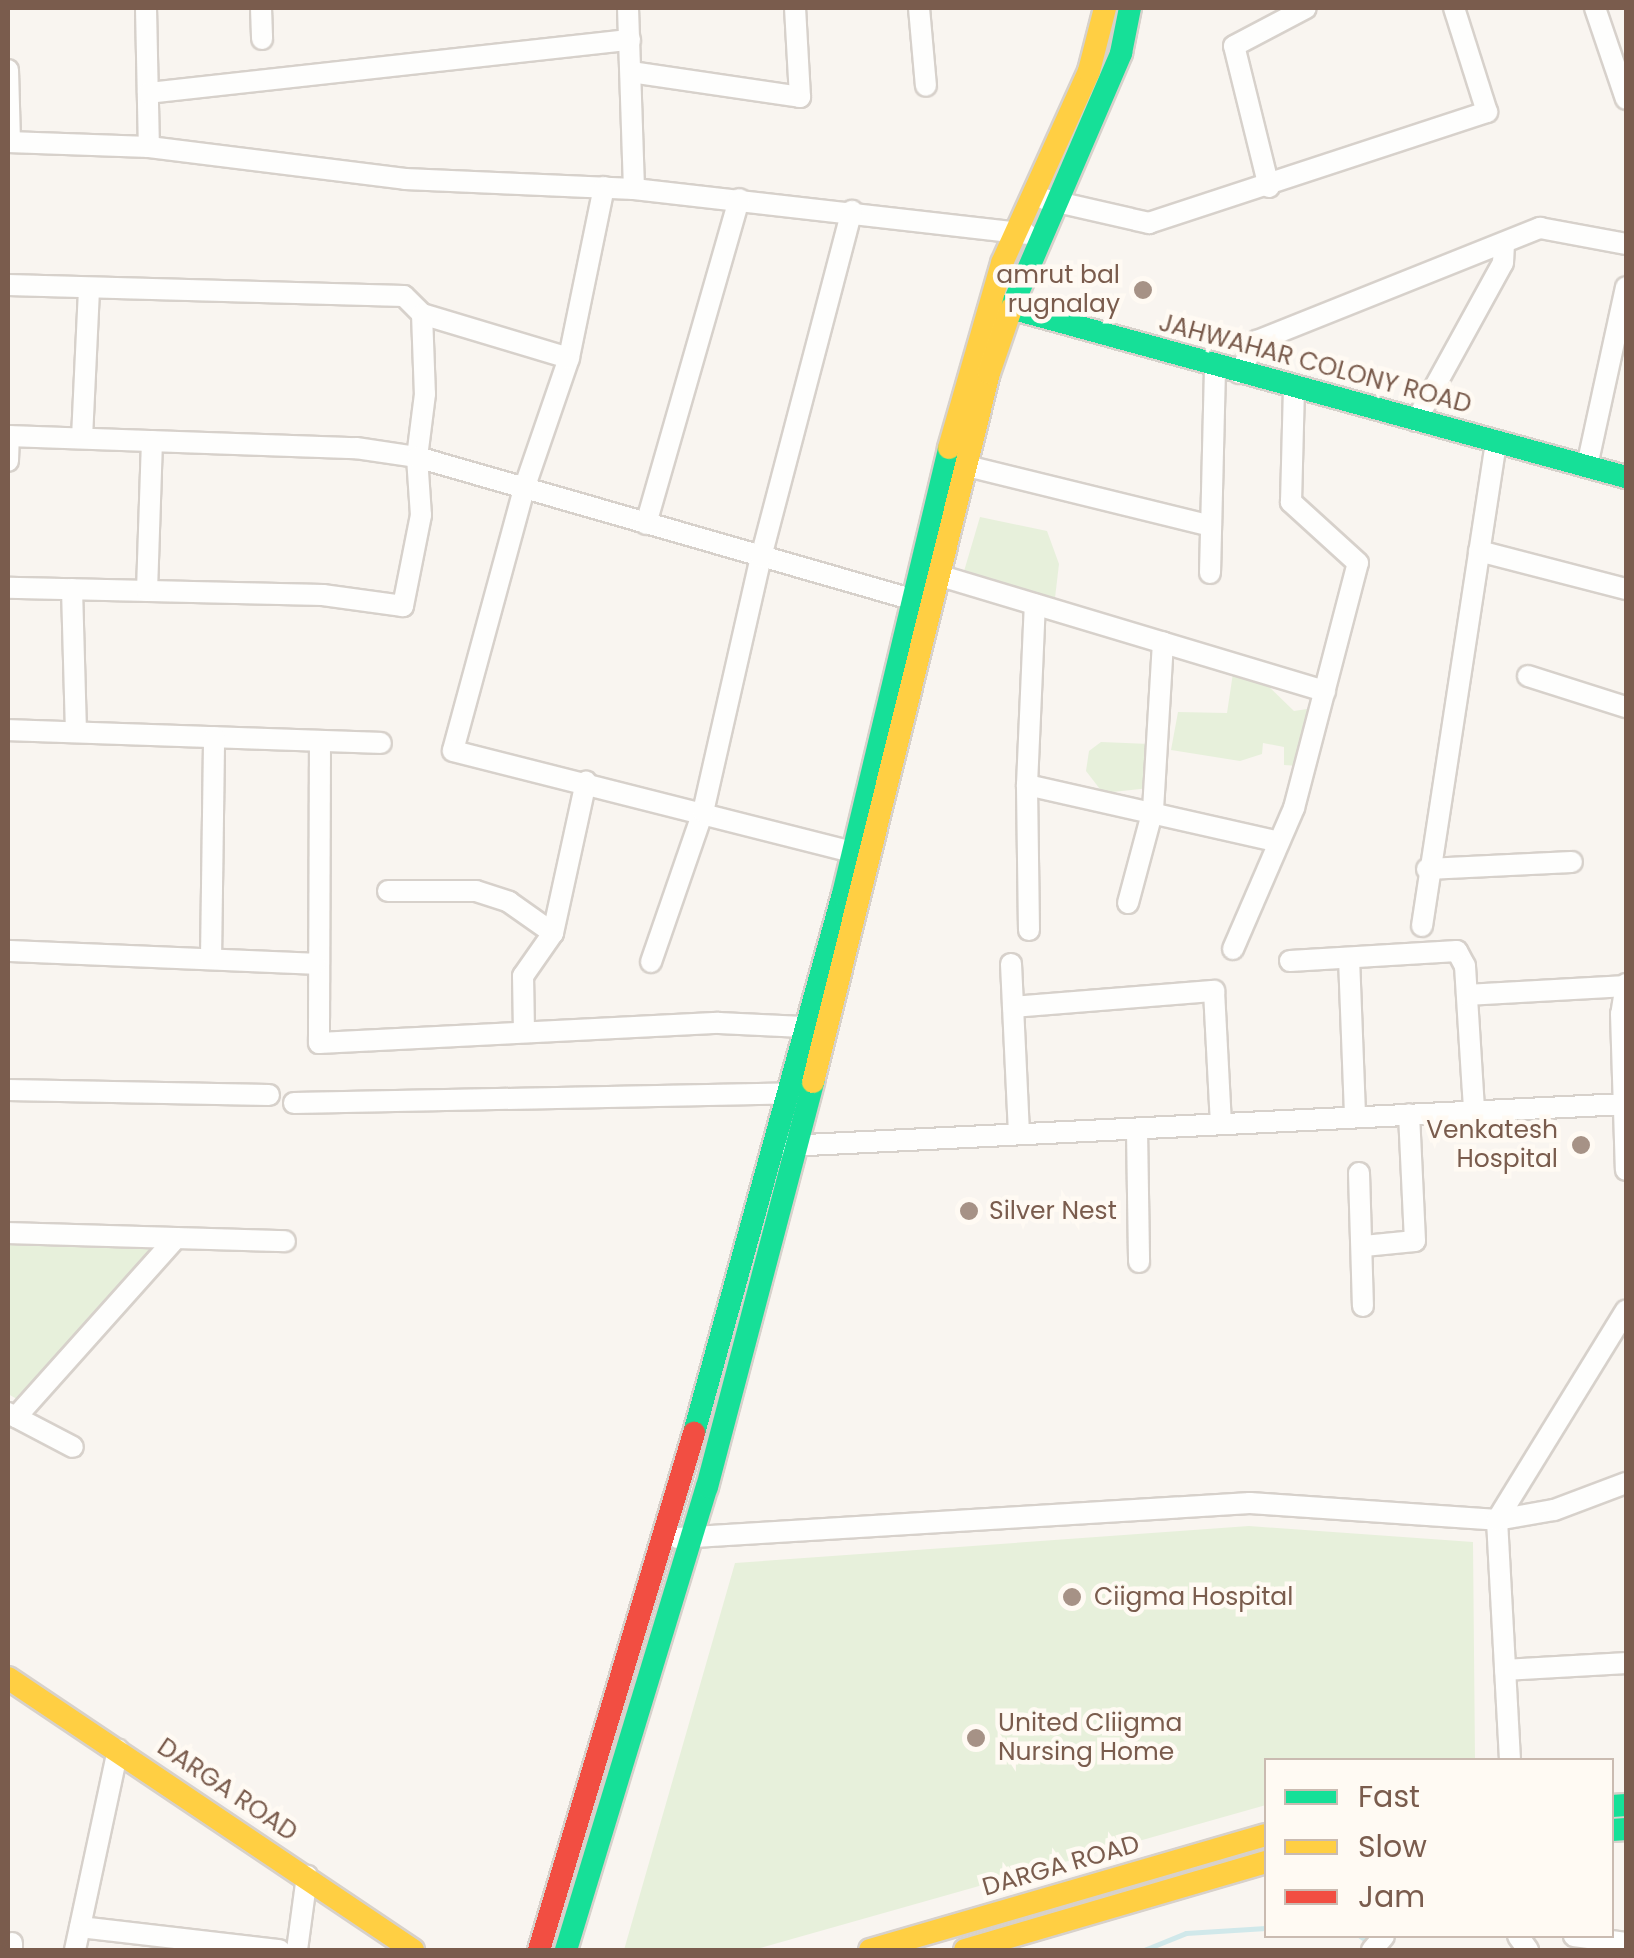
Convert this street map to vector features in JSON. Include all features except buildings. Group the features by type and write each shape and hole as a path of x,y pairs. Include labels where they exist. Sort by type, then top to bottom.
{"main road":[{"path":"1044,199 1089,71 1106,8"},
{"path":"539,1950 666,1534 803,1027 911,599 1000,305 1044,199 1121,54 1130,8"},
{"path":"566,1950 692,1542 941,576 1000,305"},
{"name":"JAHWAHAR COLONY ROAD","path":"1000,305 1626,476"},
{"name":"DARGA ROAD","path":"8,1678 414,1950"},
{"name":"DARGA ROAD","path":"870,1950 1264,1836"},
{"path":"965,1950 1264,1863"}],"street":[{"path":"146,8 149,147"},
{"path":"261,8 262,39"},
{"path":"628,8 634,189"},
{"path":"631,72 800,98 794,8"},
{"path":"920,8 926,86"},
{"path":"1269,187 1234,46 1306,8"},
{"path":"1044,199 1148,223 1269,187 1487,112 1454,8"},
{"path":"1595,8 1626,99"},
{"path":"148,93 630,40"},
{"path":"8,70 9,142 149,147 405,179 634,189 1028,234"},
{"path":"604,187 569,358 524,489 453,751 848,851"},
{"path":"646,524 738,199"},
{"path":"651,962 704,812 761,557 852,211"},
{"path":"1240,372 1257,342 1540,228 1626,244"},
{"path":"1416,421 1503,263 1504,243"},
{"path":"8,286 404,296 422,314 569,358"},
{"path":"82,438 89,288"},
{"path":"1587,466 1625,300"},
{"path":"8,588 323,595 403,606 420,515 417,457 424,394 422,314"},
{"path":"1210,573 1215,366"},
{"path":"1233,949 1279,842 1358,563 1292,502 1294,388"},
{"path":"8,461 8,436 356,448 417,457 911,599"},
{"path":"148,592 152,441"},
{"path":"1422,926 1427,868 1496,442"},
{"path":"967,466 1211,526"},
{"path":"1479,550 1626,589"},
{"path":"941,576 1324,691"},
{"path":"72,590 76,729"},
{"path":"1030,930 1027,785 1035,604"},
{"path":"1128,902 1153,810 1162,642"},
{"path":"1528,676 1626,707"},
{"path":"8,730 76,729 381,743"},
{"path":"211,959 214,737"},
{"path":"320,741 316,964 319,1043 719,1022 803,1027"},
{"path":"524,1032 523,976 554,934 586,782"},
{"path":"1027,785 1153,810 1279,842"},
{"path":"1427,868 1572,862"},
{"path":"388,891 476,891 509,902 554,934"},
{"path":"8,950 316,964"},
{"path":"1290,960 1458,952 1467,995 1474,1111"},
{"path":"1349,958 1355,1117"},
{"path":"1011,964 1019,1134"},
{"path":"1467,995 1626,985 1626,1170"},
{"path":"1013,1006 1214,991 1221,1124"},
{"path":"8,1090 269,1095"},
{"path":"294,1103 783,1094"},
{"path":"769,1148 1624,1104"},
{"path":"1364,1246 1415,1241 1409,1114"},
{"path":"1138,1130 1140,1262"},
{"path":"1359,1172 1363,1306"},
{"path":"8,1233 286,1241"},
{"path":"74,1447 12,1415 176,1238"},
{"path":"1510,1758 1497,1520 1626,1310"},
{"path":"666,1534 692,1542 1250,1503 1497,1520 1554,1510 1626,1484"},
{"path":"1505,1670 1626,1663"},
{"path":"76,1950 118,1750"},
{"path":"297,1950 307,1876"},
{"path":"80,1928 280,1950"},
{"path":"1589,1938 1626,1943"}],"green space":[{"path":"980,517 1047,531 1059,564 1055,598 962,578"},
{"path":"1233,673 1259,677 1294,711 1307,709 1299,766 1284,765 1284,747 1263,743 1262,754 1240,761 1171,750 1178,712 1227,713"},
{"path":"1101,742 1150,744 1150,788 1103,793 1086,771 1089,751"},
{"path":"8,1244 154,1247 17,1399 8,1394"},
{"path":"1249,1526 1473,1542 1475,1758 1264,1758 1264,1806 753,1950 624,1950 735,1563"}],"waterway":[{"path":"1144,1950 1186,1933 1264,1928"},
{"path":"1363,1938 1370,1943"}],"traffic: fast":[{"path":"1011,309 1121,53 1130,8"},
{"path":"996,304 1626,477"},
{"path":"694,1433 843,894 949,448"},
{"path":"566,1950 707,1487 813,1082"},
{"path":"1614,1806 1626,1805"},
{"path":"1614,1830 1626,1829"}],"traffic: slow":[{"path":"949,448 1002,263 1089,71 1105,8"},
{"path":"813,1082 989,373 1011,309"},
{"path":"8,1678 413,1950"},
{"path":"870,1950 1264,1836"},
{"path":"965,1950 1264,1863"}],"traffic: jam":[{"path":"539,1950 694,1433"}],"place":[{"name":"amrut bal rugnalay","path":"1143,290"},
{"name":"Venkatesh Hospital","path":"1581,1145"},
{"name":"Silver Nest","path":"969,1211"},
{"name":"Ciigma Hospital","path":"1072,1597"},
{"name":"United CIiigma Nursing Home","path":"976,1738"}]}
